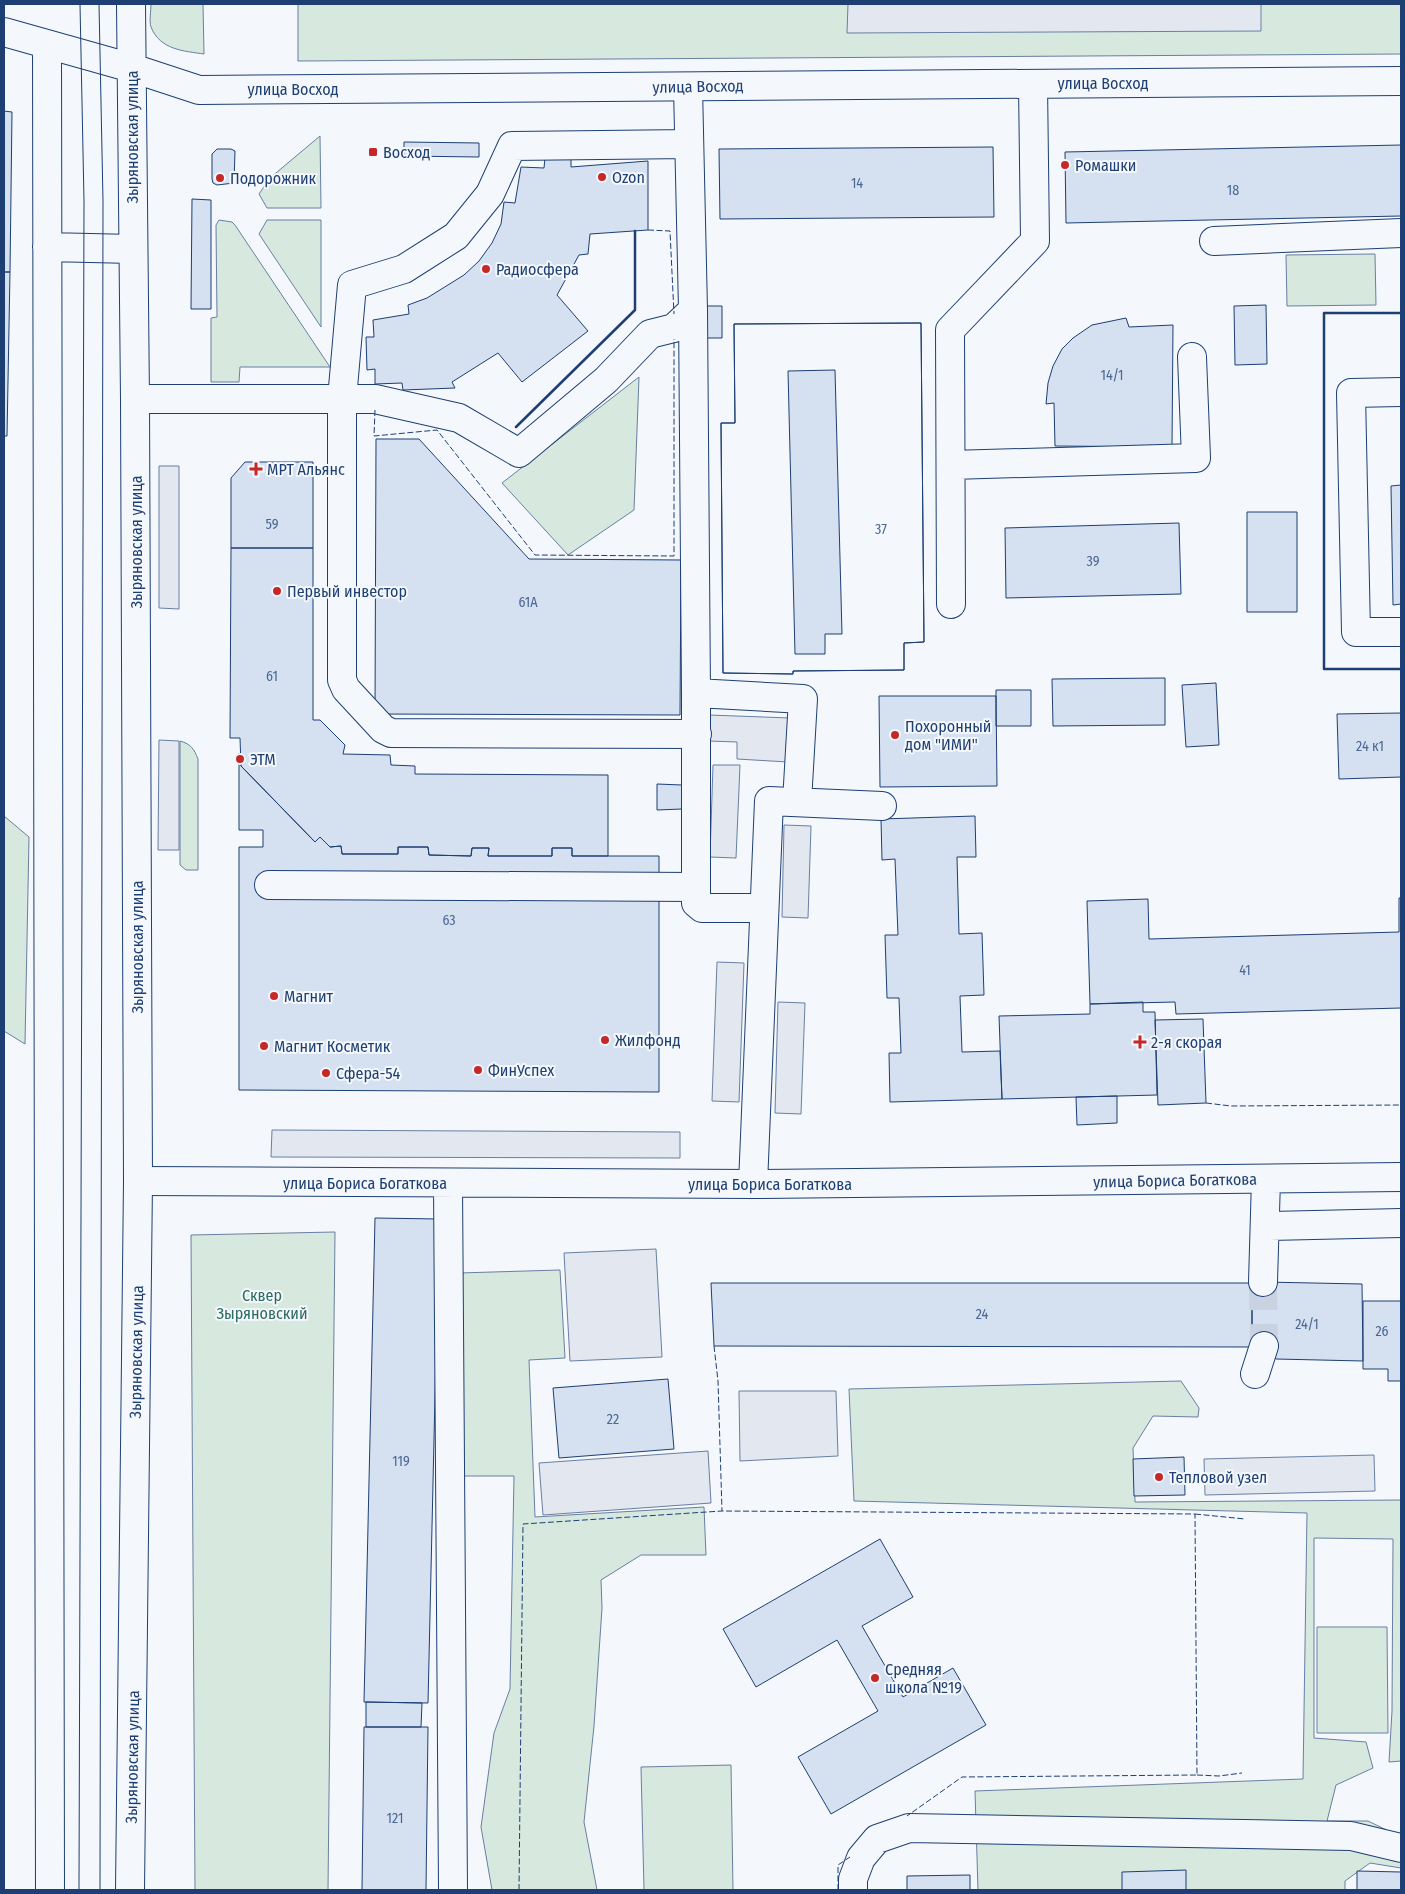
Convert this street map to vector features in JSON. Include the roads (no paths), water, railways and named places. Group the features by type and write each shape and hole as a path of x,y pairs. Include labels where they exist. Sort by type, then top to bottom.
{"main road":[{"name":"Зыряновская улица","path":"130,1890 138,1181 135,399 131,4"},
{"name":"улица Восход","path":"4,32 132,68 199,90 1401,81"},
{"path":"47,45 50,1890"},
{"path":"951,604 950,330 1035,241 1033,84"},
{"path":"688,87 693,310 697,734 696,903 702,908 764,908"},
{"path":"690,144 512,146 490,194 456,236 404,269 352,285 342,399 342,680 346,689 383,729 391,733 697,734"},
{"path":"1214,242 1401,232"},
{"path":"47,247 133,249"},
{"path":"135,399 375,399 460,418 519,453 606,380 650,334 674,328 693,310"},
{"path":"950,465 1196,458 1192,357"},
{"path":"1401,392 1351,393 1356,632 1401,632"},
{"path":"696,693 803,699 797,802"},
{"path":"753,1184 769,801 882,806"},
{"path":"269,885 696,887"},
{"name":"улица Бориса Богаткова","path":"138,1181 753,1184 1401,1177"},
{"path":"1263,1282 1266,1179"},
{"path":"448,1184 453,1890"},
{"path":"1265,1226 1401,1224"},
{"path":"1255,1374 1264,1346"},
{"path":"853,1890 853,1879 861,1858 876,1839 909,1828 1351,1836 1401,1848"}],"tunnel":[{"path":"1263,1282 1264,1346"}],"tram line":[{"path":"79,1890 84,201 80,4"},
{"path":"99,4 103,201 100,1890"}],"place":[{"name":"Восход","path":"373,152"},
{"name":"Ромашки","path":"1065,165"},
{"name":"Ozon","path":"602,177"},
{"name":"Подорожник","path":"220,178"},
{"name":"Радиосфера","path":"486,269"},
{"name":"МРТ Альянс","path":"256,469"},
{"name":"Первый инвестор","path":"277,591"},
{"name":"Похоронный дом \"ИМИ\"","path":"895,735"},
{"name":"ЭТМ","path":"240,759"},
{"name":"Магнит","path":"274,996"},
{"name":"Жилфонд","path":"605,1040"},
{"name":"2-я скорая","path":"1140,1042"},
{"name":"Магнит Косметик","path":"264,1046"},
{"name":"ФинУспех","path":"478,1070"},
{"name":"Сфера-54","path":"326,1073"},
{"name":"Тепловой узел","path":"1159,1477"},
{"name":"Средняя школа №19","path":"875,1678"}],"park label":[{"name":"Cквер Зыряновский","path":"262,1304"}]}
